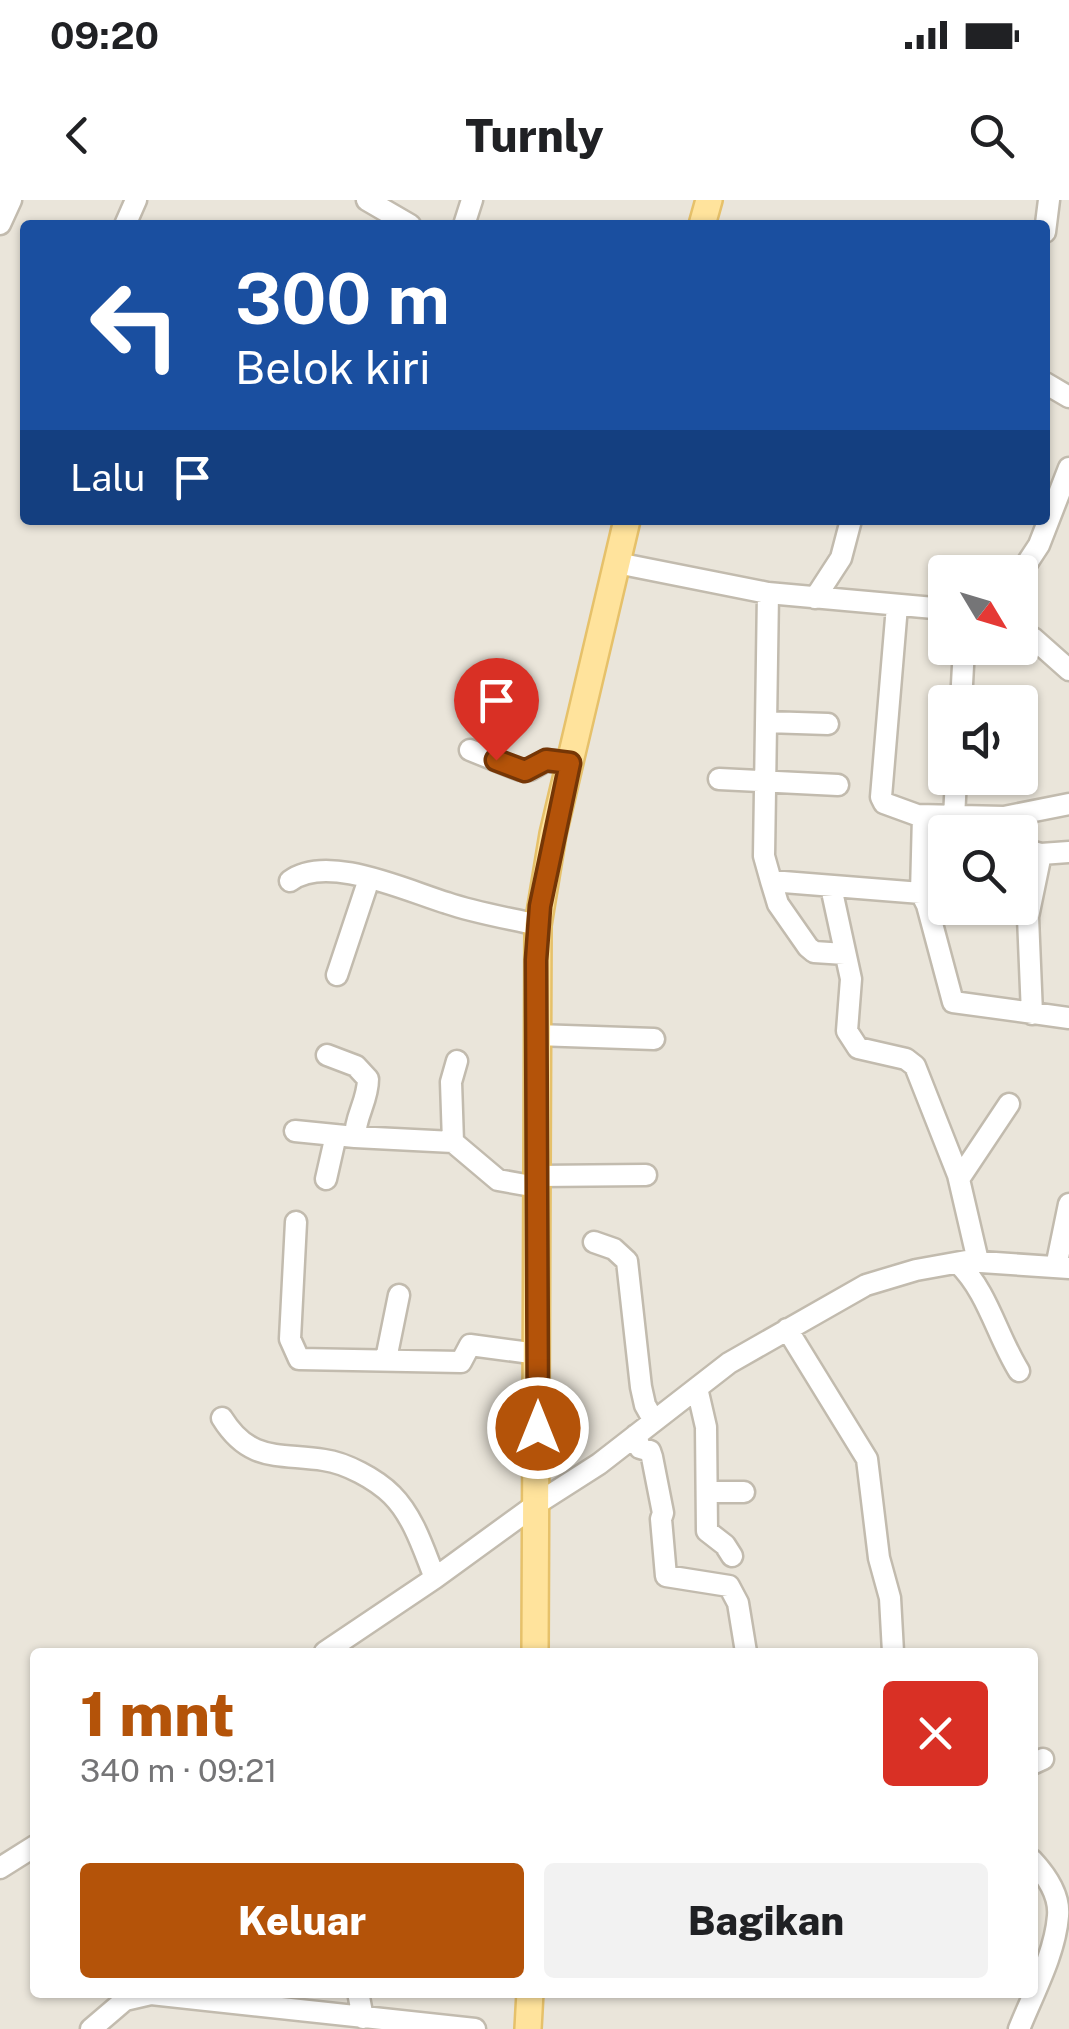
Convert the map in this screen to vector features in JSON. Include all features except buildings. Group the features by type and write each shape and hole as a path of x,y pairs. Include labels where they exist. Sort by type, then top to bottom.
{"main road":[{"path":"535,1648 538,924 553,834 626,525"},
{"path":"528,2029 530,1998"}],"street":[{"path":"0,224 11,200"},
{"path":"367,200 401,220"},
{"path":"1050,517 1069,468"},
{"path":"816,598 841,558 850,525"},
{"path":"1033,555 1047,525"},
{"path":"616,563 768,593 928,608"},
{"path":"768,593 764,856 778,904 808,947 814,952 844,954"},
{"path":"897,606 881,797 889,806 928,816"},
{"path":"1038,642 1069,670"},
{"path":"766,722 828,724"},
{"path":"470,750 520,770 530,770 546,760 570,763"},
{"path":"719,779 838,784"},
{"path":"1036,815 1069,804"},
{"path":"922,816 921,893 953,1002 1069,1018"},
{"path":"1038,851 1069,852"},
{"path":"290,882 301,873 316,870 369,878 449,904 538,924"},
{"path":"337,976 369,878"},
{"path":"771,880 921,893"},
{"path":"831,887 851,979 847,1031 858,1048 906,1059 915,1066 959,1180 970,1274 1005,1350 1019,1371"},
{"path":"1028,925 1032,1014"},
{"path":"536,1035 654,1038"},
{"path":"326,1179 367,1099 368,1079 356,1066 327,1055"},
{"path":"453,1142 450,1082 457,1061"},
{"path":"959,1180 1009,1104"},
{"path":"295,1131 453,1142 498,1180 538,1182 646,1175"},
{"path":"330,1648 598,1464 729,1363 866,1285 916,1270 968,1262 1062,1267 1069,1204"},
{"path":"296,1222 290,1339 302,1361 463,1362 470,1344 538,1354"},
{"path":"594,1242 614,1249 627,1261 645,1405 654,1421"},
{"path":"386,1360 399,1295"},
{"path":"786,1329 867,1459 878,1558 890,1598 893,1648"},
{"path":"697,1388 706,1427 707,1532 725,1545 732,1556"},
{"path":"222,1418 234,1437 249,1448 295,1460 322,1460 348,1467 389,1492 414,1526 436,1578"},
{"path":"636,1435 640,1448 650,1451 664,1513 660,1519 666,1576 729,1586 738,1603 745,1648"},
{"path":"707,1492 744,1492"},
{"path":"0,1868 30,1849"},
{"path":"1038,1866 1056,1896 1058,1916 1038,1979"},
{"path":"90,2029 125,2000 134,1998"},
{"path":"186,1998 474,2029"},
{"path":"359,1998 363,2018"},
{"path":"1019,2029 1031,1998"}],"shaded area":[{"path":"0,200 1069,200 1069,2029 0,2029"}],"route":[{"path":"496,760 525,771 546,760 570,763 540,906 536,960 538,1428"}]}
